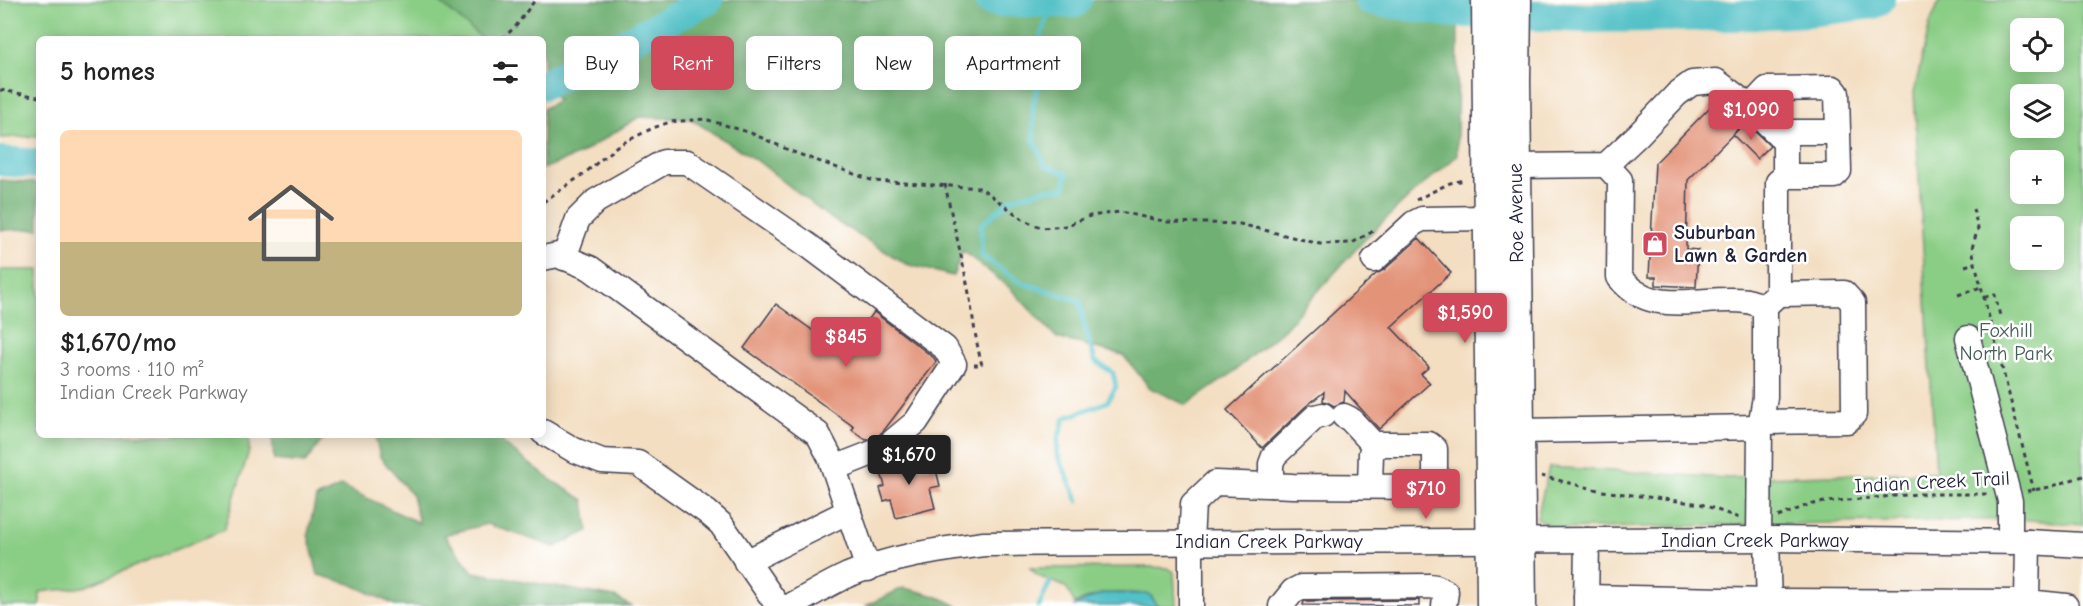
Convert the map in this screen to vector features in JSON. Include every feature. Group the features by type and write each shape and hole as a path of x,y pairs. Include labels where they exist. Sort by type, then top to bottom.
{"main road":[{"name":"Roe Avenue","path":"1487,0 1516,166 1519,431 1505,541 1492,606"},
{"name":"Roe Avenue","path":"1516,0 1501,82 1488,179 1488,218 1505,541 1521,606"}],"street":[{"path":"1516,166 1606,165 1677,94 1692,83 1716,81 1750,107 1785,141 1785,176"},
{"path":"1750,107 1767,89 1833,88 1837,93 1839,171 1834,176 1785,176 1778,182 1765,397 1760,425 1762,532 1769,603"},
{"path":"1781,138 1788,132 1838,132"},
{"path":"834,468 885,448 916,422 954,364 945,348 809,246 687,162 664,162 596,201 578,219 554,258 590,268 818,434 834,468 868,569"},
{"path":"1519,431 1847,421 1854,414 1853,303 1844,293 1747,301 1656,302 1640,297 1618,277 1620,180 1606,165"},
{"path":"1374,260 1414,223 1422,219 1488,218"},
{"path":"1968,338 2019,542 2027,602"},
{"path":"1271,485 1274,456 1315,417 1333,415 1350,419 1376,447"},
{"path":"546,434 574,450 602,461 638,463 707,512 721,524 778,606"},
{"path":"1191,606 1193,504 1215,483 1271,485 1430,487 1435,480 1435,449 1429,444 1379,444 1371,453 1370,486"},
{"path":"746,562 849,511"},
{"name":"Indian Creek Parkway","path":"790,606 848,575 915,553 984,544 1587,540 1762,532 2083,545"},
{"path":"1587,540 1586,602 2027,602 2066,606"},
{"path":"1281,606 1293,591 1301,587 1429,586 1446,592 1444,606"},
{"path":"2078,606 2083,605"}],"path":[{"path":"505,36 516,26 535,0"},
{"path":"0,90 36,96"},
{"path":"546,200 585,173 617,146 670,122 705,119 752,133 793,152 874,181 981,188 1024,220 1042,228 1065,226 1090,216 1120,212 1168,222 1240,224 1320,244 1352,243 1377,229"},
{"path":"1411,204 1420,197 1450,183 1488,179"},
{"path":"945,184 967,285 975,341 982,365 954,364"},
{"path":"1973,208 1978,228 1972,248 1975,263 2034,490"},
{"path":"1965,266 1975,263"},
{"path":"1958,295 1981,287"},
{"path":"1984,297 1995,295 2000,316"},
{"name":"Indian Creek Trail","path":"1536,475 1602,491 1701,504 1742,519 1762,532 1774,518 1791,514 1808,505 1825,502 1918,494 2008,494 2050,487 2083,476"}],"green space":[{"path":"0,0 460,0 502,36 36,36 36,136 0,138"},
{"path":"437,0 1458,0 1457,156 1367,237 1284,329 1230,375 1186,405 1150,388 1123,355 1057,338 1010,288 963,251 953,276 906,264 827,216 759,162 691,119 639,117 580,154 546,168 546,107 558,100 546,90 546,36 479,36"},
{"name":"Foxhill North Park","path":"1940,0 2083,0 2083,525 2019,519 1552,529 1537,518 1549,467 1727,478 1936,472 1914,92 1930,23"},
{"path":"0,180 36,183 36,229 0,230"},
{"path":"0,270 36,270 36,438 249,438 249,451 224,530 84,587 40,592 40,606 0,606"},
{"path":"272,438 324,438 305,463 274,460"},
{"path":"376,438 501,438 504,444 551,480 584,500 588,531 555,547 487,524 444,535 473,572 615,597 631,606 397,606 351,584 318,575 308,534 316,498 342,486 419,523 412,495 380,457"},
{"path":"1030,568 1168,568 1174,572 1176,606 1158,606 1150,595 1130,593 1102,594 1075,604 1066,587 1038,576"},
{"path":"903,588 937,597 957,606 865,606"}],"water":[{"path":"1103,593 1149,594 1158,606 1073,606"}],"building":[{"path":"1716,101 1741,126 1688,180 1686,249 1698,250 1696,287 1656,285 1656,277 1649,277 1655,163"},
{"path":"1745,122 1770,146 1757,159 1733,135"},
{"path":"1419,238 1451,273 1391,327 1429,367 1421,374 1430,383 1379,429 1345,391 1344,402 1334,406 1323,401 1324,392 1262,448 1227,410 1376,274 1384,270"},
{"path":"776,304 844,353 874,312 934,358 936,362 885,429 878,436 866,440 852,430 854,427 744,348"},
{"path":"915,454 919,470 935,466 940,486 930,488 935,508 896,518 891,499 884,501 880,488 885,486 879,466"},
{"path":"1419,600 1419,606 1303,605 1304,601"}],"waterway":[{"path":"546,83 708,0"},
{"path":"989,0 1069,3 1075,3 1077,0"},
{"path":"1369,0 1447,12 1586,18 1730,16 1808,12 1873,4 1880,0"},
{"path":"1069,3 1048,16 1041,36 1042,67 1033,106 1034,140 1045,165 1067,174 1064,188 1045,189 1011,199 981,225 982,256 1020,282 1080,301 1083,321 1095,361 1113,373 1116,387 1107,402 1065,418 1058,438 1057,454 1078,501"},
{"path":"0,161 36,164"},
{"path":"1039,606 1050,582"}],"place":[{"name":"Suburban Lawn & Garden","path":"1655,244"}]}
